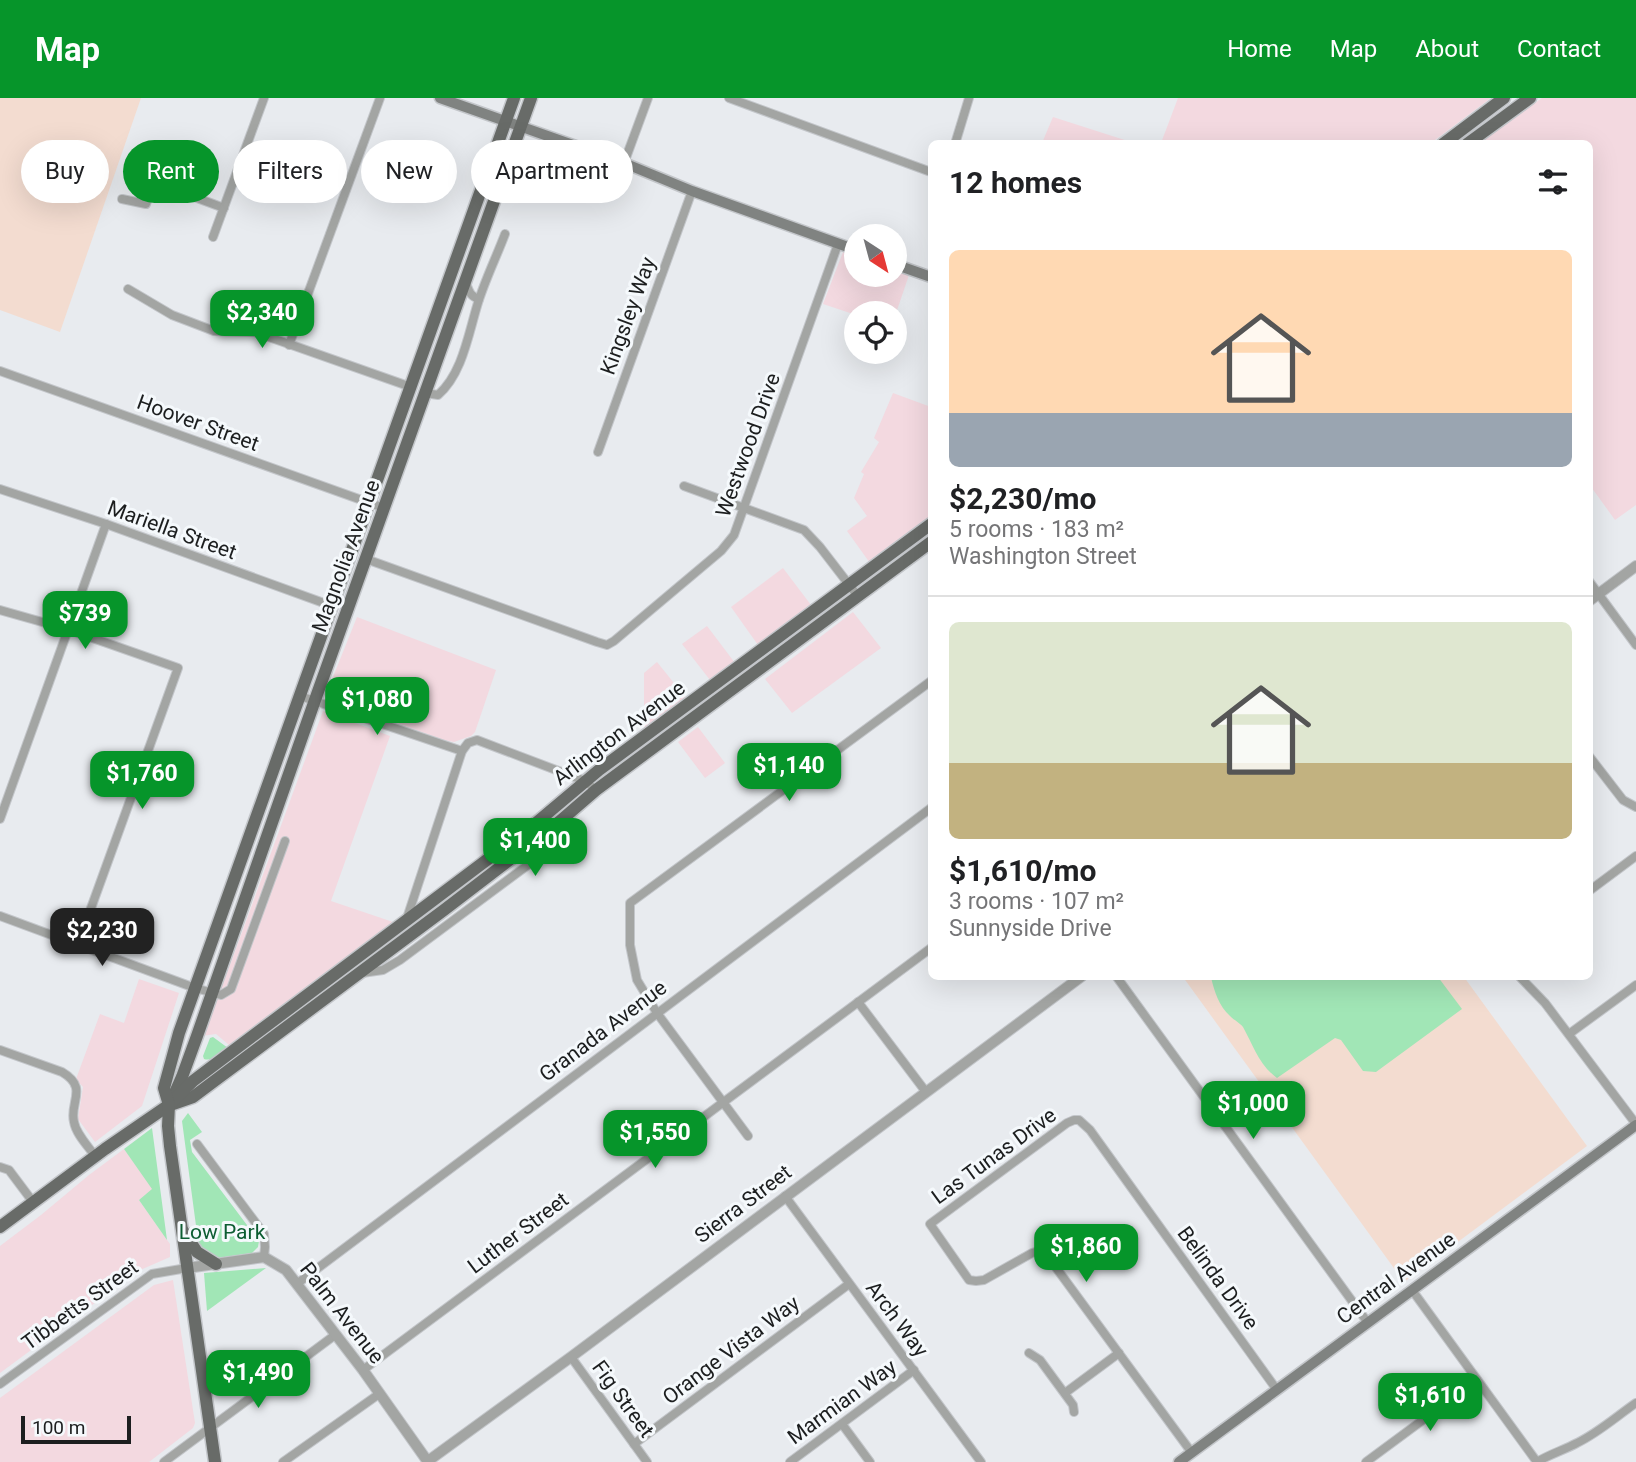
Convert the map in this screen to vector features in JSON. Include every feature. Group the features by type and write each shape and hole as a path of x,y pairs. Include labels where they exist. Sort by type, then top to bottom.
{"main road":[{"path":"440,98 558,140"},
{"name":"Magnolia Avenue","path":"215,1462 170,1146 169,1105 163,1088 179,1033 514,98"},
{"name":"Magnolia Avenue","path":"169,1105 191,1052 531,98"},
{"path":"1448,140 1504,98"},
{"path":"1472,140 1530,98"},
{"path":"633,167 844,246"},
{"path":"907,268 928,275"},
{"name":"Arlington Avenue","path":"0,1227 169,1105 192,1081 536,823 585,781 928,526"},
{"name":"Arlington Avenue","path":"169,1105 193,1097 444,910 559,822 596,790 928,544"},
{"path":"191,1052 200,1065 210,1068"},
{"name":"Central Avenue","path":"1180,1462 1636,1124"},
{"path":"181,1228 197,1252 216,1264"}],"street":[{"path":"213,237 264,98"},
{"path":"289,345 380,98"},
{"path":"632,140 648,98"},
{"path":"729,98 928,171"},
{"path":"956,140 970,98"},
{"name":"Kingsley Way","path":"598,452 692,191"},
{"path":"211,203 224,208"},
{"path":"425,394 438,395 448,386 505,234"},
{"name":"Westwood Drive","path":"366,559 607,645 614,641 721,551 734,535 838,244"},
{"path":"466,281 470,294 480,299"},
{"path":"128,289 172,315 214,331 255,332 411,387"},
{"name":"Hoover Street","path":"0,371 384,508"},
{"path":"684,486 804,530 857,595"},
{"name":"Mariella Street","path":"0,489 106,524 332,606"},
{"path":"0,819 106,524"},
{"path":"1593,598 1636,566"},
{"path":"1593,587 1636,645"},
{"path":"0,610 67,629 178,668 78,944"},
{"path":"748,1136 657,1013 637,980 630,945 630,903 928,683"},
{"path":"300,696 462,751"},
{"path":"406,921 462,751 468,743 477,740 585,781 596,790"},
{"path":"1593,761 1623,800 1636,807"},
{"name":"Granada Avenue","path":"298,1283 928,810"},
{"path":"359,973 383,970 453,922 556,843 565,832 559,822"},
{"path":"0,916 195,988 221,995 231,989 285,841"},
{"path":"1593,888 1636,856"},
{"path":"444,910 453,922"},
{"name":"Luther Street","path":"363,1370 928,950"},
{"name":"Sierra Street","path":"428,1462 1077,980"},
{"path":"1119,980 1368,1323"},
{"path":"1523,980 1545,1003 1636,1124"},
{"path":"1569,1034 1636,985"},
{"path":"858,1002 926,1092"},
{"path":"0,1049 68,1076 75,1084 77,1092 73,1119 75,1127 95,1156"},
{"name":"Las Tunas Drive","path":"1079,1120 1067,1123 930,1224 969,1280 984,1280 1032,1253 1039,1251 1046,1254 1119,1353"},
{"name":"Belinda Drive","path":"1079,1120 1090,1130 1277,1390"},
{"path":"187,1268 264,1257 265,1247 261,1229 197,1144"},
{"path":"0,1167 9,1170 33,1202"},
{"name":"Arch Way","path":"785,1196 981,1462"},
{"name":"Palm Avenue","path":"264,1257 286,1270 298,1283 428,1462"},
{"name":"Tibbetts Street","path":"0,1384 152,1274 187,1268"},
{"name":"Orange Vista Way","path":"634,1444 849,1284"},
{"path":"1412,1290 1537,1462 1591,1435 1636,1403"},
{"path":"164,1462 335,1335"},
{"path":"1030,1353 1040,1360 1065,1393 1073,1405 1073,1412"},
{"path":"1065,1393 1119,1353 1192,1453"},
{"name":"Fig Street","path":"571,1357 647,1462"},
{"name":"Marmian Way","path":"790,1462 914,1370"},
{"path":"1366,1462 1477,1380"},
{"path":"283,1462 379,1394"},
{"path":"842,1424 870,1462"}],"shaded area":[{"path":"0,98 141,98 126,140 123,140 123,150 109,190 109,140 21,140 21,203 105,203 60,332 0,310"},
{"path":"1178,98 1491,98 1435,140 1162,140"},
{"path":"1542,98 1636,98 1636,505 1615,520 1593,490 1593,140 1483,140"},
{"path":"1053,117 1125,140 1043,140"},
{"path":"843,252 844,287 905,287 900,301 844,301 844,311 823,304"},
{"path":"893,393 928,406 928,519 870,563 847,531 867,516 854,498 864,474 861,472 879,442 874,438"},
{"path":"783,568 811,605 758,645 731,607"},
{"path":"853,612 881,648 792,713 765,679"},
{"path":"357,617 496,670 475,732 471,736 454,742 444,740 325,697"},
{"path":"707,626 735,663 710,680 682,644"},
{"path":"657,662 686,698 644,730 644,673"},
{"path":"323,711 390,736 331,901 393,922 229,1045 216,1034 202,1036"},
{"path":"698,727 725,763 705,778 678,742"},
{"path":"139,979 179,993 142,1106 95,1142 78,1119 83,1087 76,1079 100,1014 124,1023"},
{"path":"1185,980 1466,980 1587,1146 1404,1282"},
{"path":"124,1149 153,1189 139,1200 170,1244 170,1257 138,1271 0,1373 0,1246"},
{"path":"173,1280 195,1423 193,1428 149,1462 0,1462 0,1398 154,1285"}],"green space":[{"path":"1212,980 1440,980 1462,1009 1376,1072 1363,1071 1341,1040 1335,1038 1277,1078 1261,1061 1243,1027 1223,1008"},
{"path":"213,1037 228,1048 214,1058 204,1059 210,1038"},
{"name":"Low Park","path":"188,1113 202,1132 190,1140 192,1152 259,1241 258,1247 252,1253 218,1258 199,1248 182,1121"},
{"name":"Low Park","path":"152,1128 167,1240 139,1200 152,1189 124,1149"},
{"name":"Low Park","path":"266,1268 207,1311 204,1273"}]}
